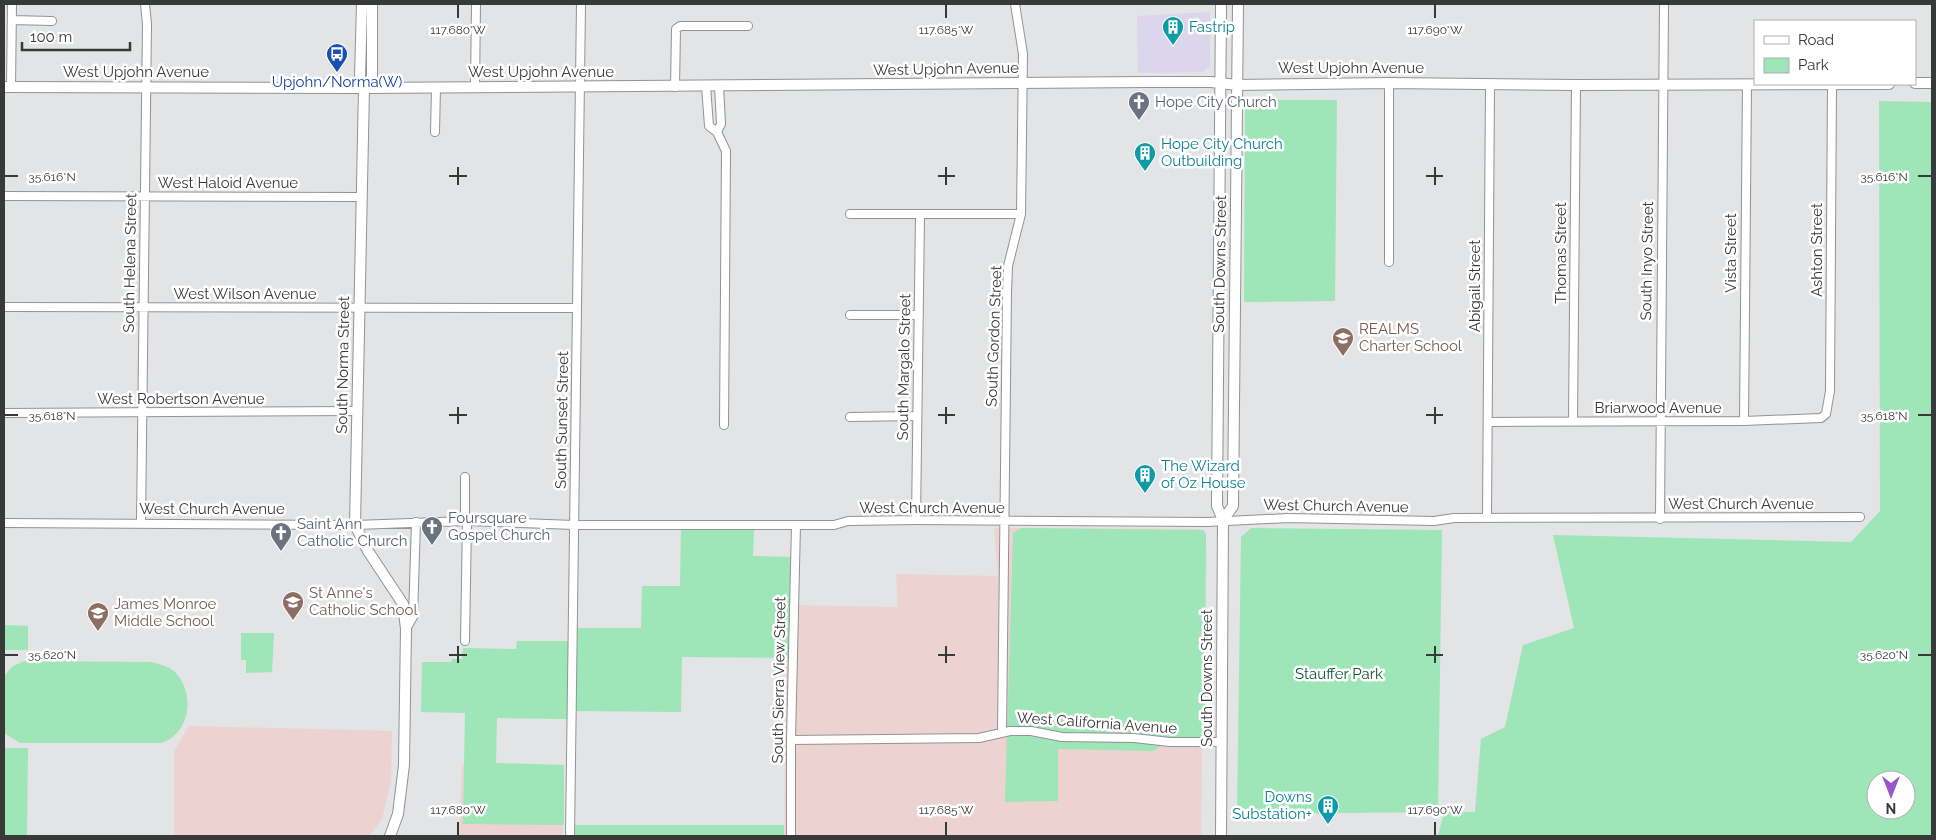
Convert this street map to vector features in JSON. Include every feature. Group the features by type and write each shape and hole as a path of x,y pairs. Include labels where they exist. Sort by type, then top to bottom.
{"main road":[{"name":"South Norma Street","path":"362,4 360,77 364,88 355,525 368,551 403,604 406,629 404,765 398,814 391,836"},
{"name":"South Norma Street","path":"364,88 372,78 372,4"},
{"name":"South Downs Street","path":"1221,836 1223,520 1216,506 1222,4"},
{"name":"South Downs Street","path":"1223,520 1233,506 1238,4"},
{"name":"West Upjohn Avenue","path":"7,87 475,88 1023,83 1832,85"},
{"path":"1916,83 1932,83"}],"street":[{"path":"7,87 12,4"},
{"name":"South Helena Street","path":"141,522 147,24 145,4"},
{"path":"475,88 476,4"},
{"name":"South Sunset Street","path":"570,836 581,4"},
{"name":"South Gordon Street","path":"1002,733 1008,266 1022,214 1023,54 1015,4"},
{"name":"South Inyo Street","path":"1660,519 1659,421 1664,4"},
{"path":"12,20 52,21"},
{"path":"675,87 676,29 680,26 748,26"},
{"path":"1389,83 1389,262"},
{"name":"Abigail Street","path":"1487,518 1490,84"},
{"name":"Thomas Street","path":"1573,422 1576,85"},
{"name":"Vista Street","path":"1744,421 1747,85"},
{"name":"Ashton Street","path":"1826,414 1829,408 1830,391 1832,85"},
{"path":"706,86 709,126 717,132 726,151 724,425"},
{"path":"717,132 721,124 719,86"},
{"path":"435,132 436,88"},
{"name":"West Haloid Avenue","path":"4,196 362,197"},
{"path":"850,214 1022,214"},
{"name":"South Margalo Street","path":"916,520 920,215"},
{"name":"West Wilson Avenue","path":"4,308 577,308"},
{"path":"850,315 919,315"},
{"name":"West Robertson Avenue","path":"4,413 357,411"},
{"name":"Briarwood Avenue","path":"1488,422 1744,421 1820,418 1826,414"},
{"path":"850,417 917,416"},
{"path":"465,477 465,516 468,520 465,539 465,641"},
{"name":"West Church Avenue","path":"4,522 355,525 468,520 574,525 834,525 848,521 916,520 1207,522 1295,518 1434,521 1487,518 1860,517"},
{"name":"South Norma Street","path":"406,629 413,616 416,522"},
{"name":"South Sierra View Street","path":"791,836 791,740 796,525"},
{"name":"West California Avenue","path":"791,740 979,738 1031,730 1062,737 1134,738 1170,742 1222,742"}],"shaded area":[{"path":"1210,12 1210,66 1203,72 1138,73 1137,16"},
{"path":"994,528 1199,529 1205,534 1201,836 784,836 787,605 898,607 896,574 998,576"},
{"path":"189,726 392,731 391,782 382,819 369,836 174,836 174,751"},
{"path":"462,765 563,765 563,836 459,836"}],"green space":[{"path":"1252,100 1337,100 1335,301 1244,302 1245,108"},
{"path":"1879,101 1932,102 1932,836 1438,836 1444,812 1475,812 1481,739 1505,727 1523,645 1574,628 1553,535 1851,542 1880,511"},
{"path":"681,527 754,528 753,556 792,557 791,658 682,657 681,712 575,711 576,628 641,628 642,586 680,586"},
{"path":"1022,528 1203,530 1206,534 1205,738 1171,743 1153,751 1058,749 1058,801 1005,802 1013,533"},
{"name":"Stauffer Park","path":"1251,528 1442,530 1438,812 1237,814 1241,537"},
{"path":"4,625 28,626 28,650 4,650"},
{"path":"241,633 274,633 272,672 246,673 246,660 241,660"},
{"path":"517,641 570,641 568,719 497,718 496,763 564,765 564,825 463,824 465,713 421,712 422,662 451,662 452,659 462,659 463,648 516,649"},
{"path":"25,661 150,662 160,664 173,670 182,681 186,691 187,702 184,722 171,738 161,743 20,743 4,733 4,676 13,666"},
{"path":"4,748 28,748 27,836 4,836"},
{"path":"572,825 784,825 784,836 572,836"}],"place":[{"name":"Fastrip","path":"1173,46"},
{"name":"Upjohn/Norma(W)","path":"337,73"},
{"name":"Hope City Church","path":"1139,121"},
{"name":"Hope City Church Outbuilding","path":"1145,172"},
{"name":"REALMS Charter School","path":"1343,357"},
{"name":"The Wizard of Oz House","path":"1145,494"},
{"name":"Foursquare Gospel Church","path":"432,546"},
{"name":"Saint Ann Catholic Church","path":"281,552"},
{"name":"St Anne's Catholic School","path":"293,621"},
{"name":"James Monroe Middle School","path":"98,632"},
{"name":"Downs Substation+","path":"1328,825"}]}
